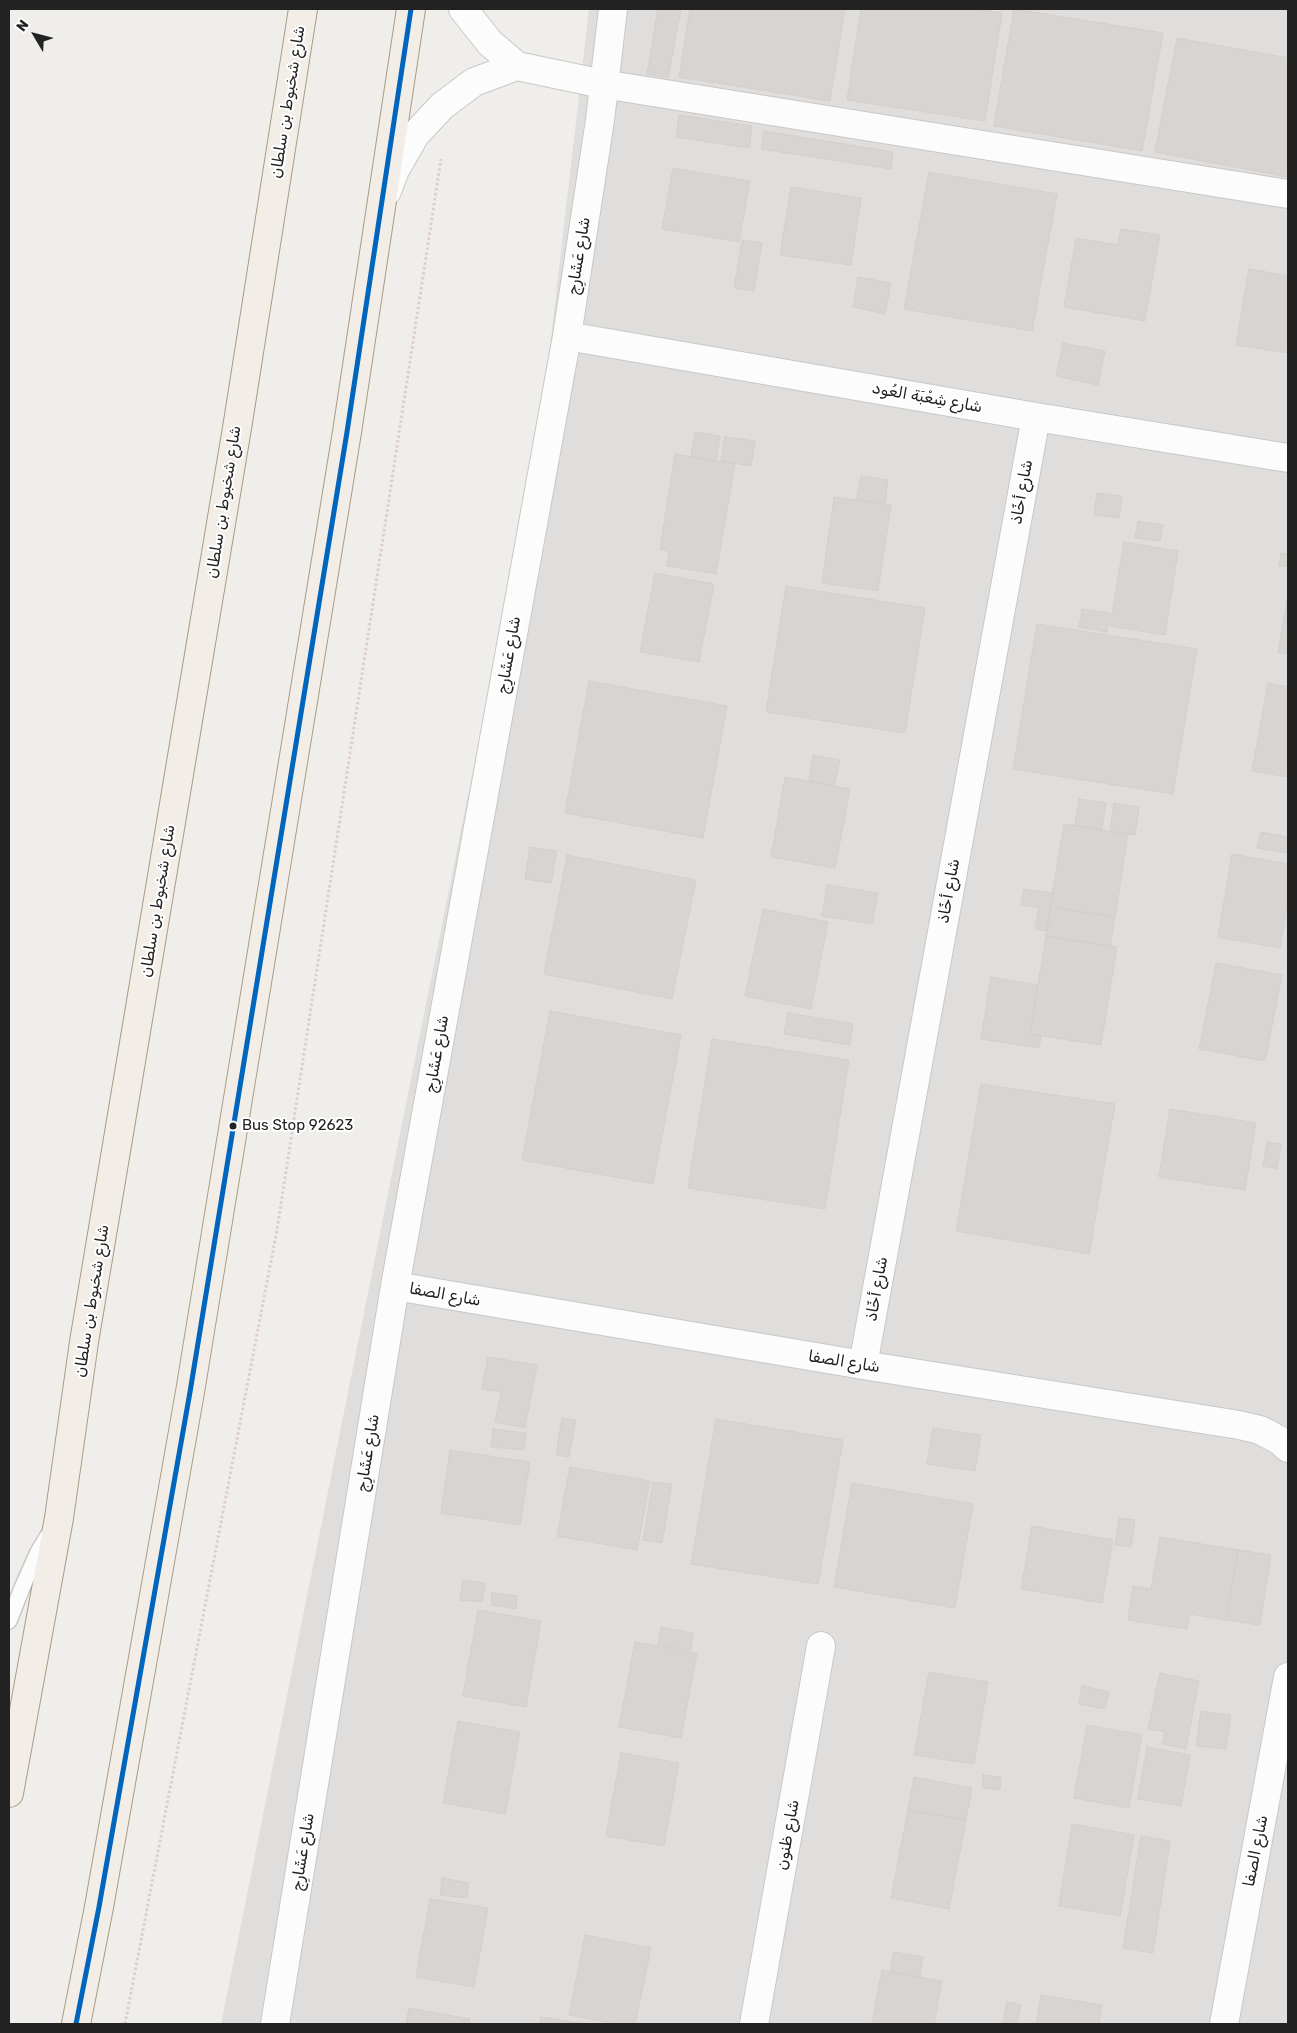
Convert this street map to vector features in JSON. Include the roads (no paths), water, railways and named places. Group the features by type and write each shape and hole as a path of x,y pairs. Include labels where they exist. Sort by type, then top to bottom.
{"main road":[{"name":"شارع شخبوط بن سلطان","path":"9,1793 60,1518 84,1342 238,422 303,9"},
{"path":"76,2024 99,1907 190,1392 347,432 411,9"}],"street":[{"path":"463,9 490,43 517,66 603,84 1288,194"},
{"name":"شارع عَشَارِج","path":"274,2024 395,1286 566,336 600,120 613,9"},
{"path":"382,207 399,163 416,135 442,106 474,82 517,66"},
{"name":"شارع شِعْبَة العُود","path":"566,336 1036,417 1288,458"},
{"name":"شارع أخّاذ","path":"863,1365 1036,417"},
{"name":"شارع الصفا","path":"395,1286 863,1365 1239,1425 1260,1430 1279,1440 1288,1448"},
{"name":"شارع ظنون","path":"754,2024 821,1646"},
{"name":"شارع الصفا","path":"1224,2024 1288,1677"}],"lane":[{"path":"9,1621 38,1552 60,1518"}],"place":[{"name":"Bus Stop 92623","path":"233,1126"}]}
